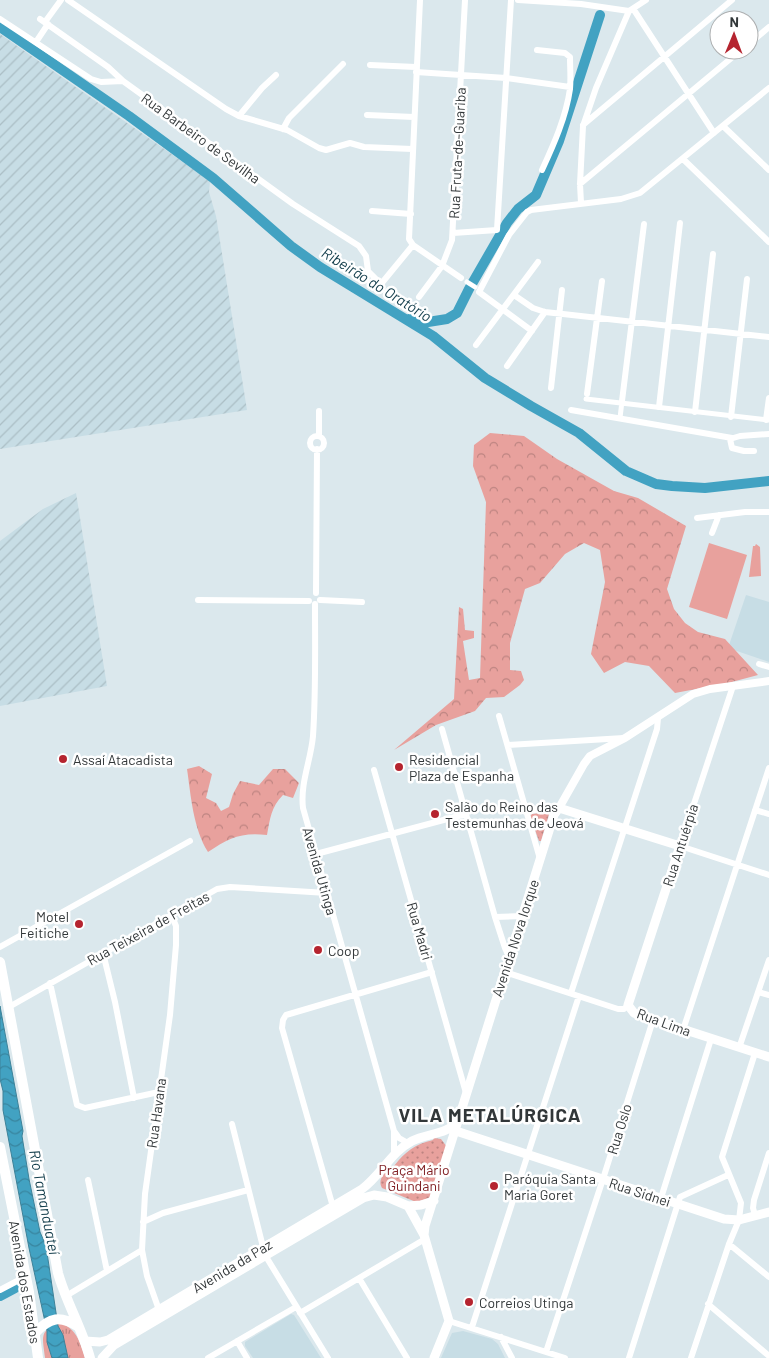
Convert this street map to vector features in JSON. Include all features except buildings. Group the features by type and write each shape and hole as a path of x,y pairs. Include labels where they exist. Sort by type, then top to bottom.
{"highway":[{"path":"0,962 58,1273 86,1341 90,1358"},
{"name":"Avenida dos Estados","path":"0,1147 23,1279 35,1332 38,1358"},
{"path":"35,1332 49,1320 58,1319 66,1320 80,1328"}],"main road":[{"path":"559,808 680,846"},
{"name":"Avenida Nova Iorque","path":"451,1148 466,1093 554,815 559,808"},
{"name":"Rua Antuérpia","path":"628,1005 680,846"},
{"name":"Rua Lima","path":"628,1005 636,1014 769,1057"},
{"path":"434,1358 449,1321 425,1237 408,1206 398,1200 382,1196 376,1186 375,1179 394,1155 408,1143 452,1128 458,1121"},
{"name":"Rua Sidnei","path":"456,1131 724,1219 739,1220 769,1212"},
{"path":"425,1237 425,1226 451,1148 444,1137 432,1134"},
{"name":"Avenida da Paz","path":"102,1358 114,1345 264,1252 375,1179"},
{"name":"Avenida da Paz","path":"86,1341 100,1342 108,1340 363,1198 382,1196"},
{"path":"408,1206 434,1201"}],"street":[{"path":"36,42 44,22 61,0"},
{"path":"68,0 226,109 239,116 284,129 326,150 350,142 364,147 412,150"},
{"path":"420,0 409,238 413,244 442,266 532,330"},
{"name":"Rua Fruta-de-Guariba","path":"419,297 442,266 451,246 465,0"},
{"path":"452,233 496,230 511,0"},
{"path":"518,0 549,1 632,11 665,56 714,132"},
{"path":"581,204 582,126 596,88 632,11 646,0"},
{"path":"582,126 732,0"},
{"path":"0,19 91,79 101,82 123,81"},
{"name":"Rua Barbeiro de Sevilha","path":"44,22 108,67 123,81 284,199 359,246 366,256 368,271 381,284 413,244"},
{"path":"759,36 769,27"},
{"path":"537,50 569,55 570,87 564,117 542,170"},
{"path":"580,184 729,60"},
{"path":"284,129 289,118 343,64"},
{"path":"370,65 506,78 570,87"},
{"path":"239,116 262,88 276,75"},
{"path":"477,290 508,235 527,212 621,199 640,193 769,88"},
{"path":"763,93 769,98"},
{"path":"367,115 414,117"},
{"path":"722,126 769,170"},
{"path":"683,159 769,242"},
{"path":"372,211 411,214"},
{"path":"659,407 680,223"},
{"path":"620,418 644,224"},
{"path":"695,412 713,254"},
{"path":"476,345 538,262"},
{"path":"731,417 747,279"},
{"path":"585,412 602,281"},
{"path":"551,388 562,290"},
{"path":"514,295 533,308 545,312 769,337"},
{"path":"506,366 545,312"},
{"path":"587,397 731,417 768,420 769,398"},
{"path":"571,410 732,438 769,434"},
{"path":"317,449 321,448 324,444 319,436 319,411"},
{"path":"317,449 313,448 310,442 312,438 319,436"},
{"path":"732,438 730,439 732,448 754,451"},
{"path":"315,602 320,597 316,593 317,449"},
{"path":"697,518 718,514 769,512"},
{"path":"712,533 718,514"},
{"path":"198,600 362,602"},
{"name":"Avenida Utinga","path":"315,602 314,721 312,748 302,789 302,800 394,1131 394,1155"},
{"path":"758,664 769,667"},
{"path":"508,745 625,738 696,692 769,681"},
{"name":"Rua Antuérpia","path":"680,846 734,686"},
{"path":"499,716 540,860"},
{"path":"571,994 657,729 658,718"},
{"path":"442,729 495,917 505,948 510,957"},
{"name":"Avenida Nova Iorque","path":"559,808 585,761 593,754 625,738"},
{"path":"683,1030 769,768"},
{"name":"Rua Madri","path":"374,770 466,1093"},
{"path":"526,812 559,808"},
{"path":"756,810 769,814"},
{"path":"316,854 466,814"},
{"path":"0,946 190,841"},
{"path":"680,846 769,875"},
{"name":"Rua Teixeira de Freitas","path":"9,1007 217,889 327,893"},
{"name":"Rua Havana","path":"159,1310 147,1276 142,1250 145,1194 170,1015 176,945 176,926 170,914"},
{"path":"495,917 522,916"},
{"path":"103,953 134,1098"},
{"path":"739,1048 769,960"},
{"path":"332,1208 282,1028 282,1022 286,1015 432,972"},
{"name":"Rua Lima","path":"505,972 618,1009 624,1009 628,1005"},
{"path":"50,983 76,1102 79,1106 84,1108 159,1092"},
{"path":"758,992 769,995"},
{"path":"472,1327 579,996"},
{"name":"Rua Oslo","path":"546,1352 653,1020"},
{"path":"661,1198 712,1039"},
{"path":"691,1358 708,1304 739,1220 741,1203 722,1157 755,1053"},
{"path":"232,1124 264,1252 328,1358"},
{"path":"394,1131 399,1138 408,1143"},
{"path":"755,1215 753,1204 769,1153"},
{"path":"629,1358 680,1197 728,1175"},
{"path":"88,1180 107,1271"},
{"path":"143,1222 163,1213 248,1190"},
{"path":"741,1203 753,1204"},
{"path":"208,1358 359,1278 425,1237"},
{"path":"729,1244 769,1277"},
{"path":"66,1296 142,1250"},
{"path":"359,1278 407,1358"},
{"path":"0,1290 23,1279"},
{"path":"708,1304 769,1356"},
{"path":"449,1321 565,1358"},
{"path":"501,1337 512,1358"},
{"path":"237,1341 247,1358"}],"shaded area":[{"path":"0,34 210,181 209,192 216,216 247,410 0,449"},
{"path":"76,493 107,686 0,706 0,541 43,509"},
{"path":"746,595 769,602 769,662 728,648"},
{"path":"291,1314 294,1315 321,1358 253,1358 245,1346 245,1342"},
{"path":"463,1331 492,1339 498,1344 505,1358 441,1358 452,1333"}],"green space":[{"path":"490,433 524,436 557,459 614,491 638,498 686,526 667,589 674,609 685,623 698,632 725,639 758,675 675,693 649,666 625,662 604,673 591,654 605,582 600,550 584,543 565,554 540,583 525,589 510,643 510,670 521,671 524,680 520,685 504,697 486,698 475,711 436,725 394,750 454,699 459,607 463,609 465,630 474,631 474,638 463,641 469,680 480,678 486,502 473,466 474,445"},
{"path":"709,543 747,555 727,619 689,607"},
{"path":"756,544 760,547 761,576 749,577 753,546"},
{"path":"199,766 212,774 206,798 216,803 221,811 229,807 240,781 259,785 273,769 285,769 299,783 293,798 283,795 276,804 267,835 242,835 222,843 208,852 196,822 187,769"},
{"path":"548,812 541,841 539,841 530,816 532,814"},
{"name":"Praça Mário Guindani","path":"434,1138 441,1139 447,1147 430,1197 416,1202 382,1188 381,1179 391,1166 394,1166 411,1149"},
{"path":"60,1323 66,1325 74,1332 80,1342 85,1358 45,1358 43,1340 45,1332"}],"water":[{"path":"0,1006 23,1131 22,1136 29,1179 40,1232 46,1246 58,1326 63,1335 68,1358 52,1358 47,1342 47,1331 3,1110 3,1091 0,1079"}],"waterway":[{"path":"409,319 428,322 447,319 457,313 507,223 518,209 536,195 559,141 600,15"},
{"name":"Ribeirão do Oratório","path":"0,27 129,116 213,178 291,246 320,267 433,336 485,378 579,433 626,471 656,484 672,486 705,488 769,481"},
{"path":"0,1296 15,1288"}],"place":[{"name":"Assaí Atacadista","path":"63,759"},
{"name":"Residencial Plaza de Espanha","path":"399,767"},
{"name":"Salão do Reino das Testemunhas de Jeová","path":"435,814"},
{"name":"Motel Feitiche","path":"79,924"},
{"name":"Coop","path":"318,950"},
{"name":"Paróquia Santa Maria Goret","path":"494,1186"},
{"name":"Correios Utinga","path":"469,1302"}],"district":[{"name":"VILA METALÚRGICA","path":"490,1114"}],"water label":[{"name":"Rio Tamanduateí","path":"45,1202"}]}
